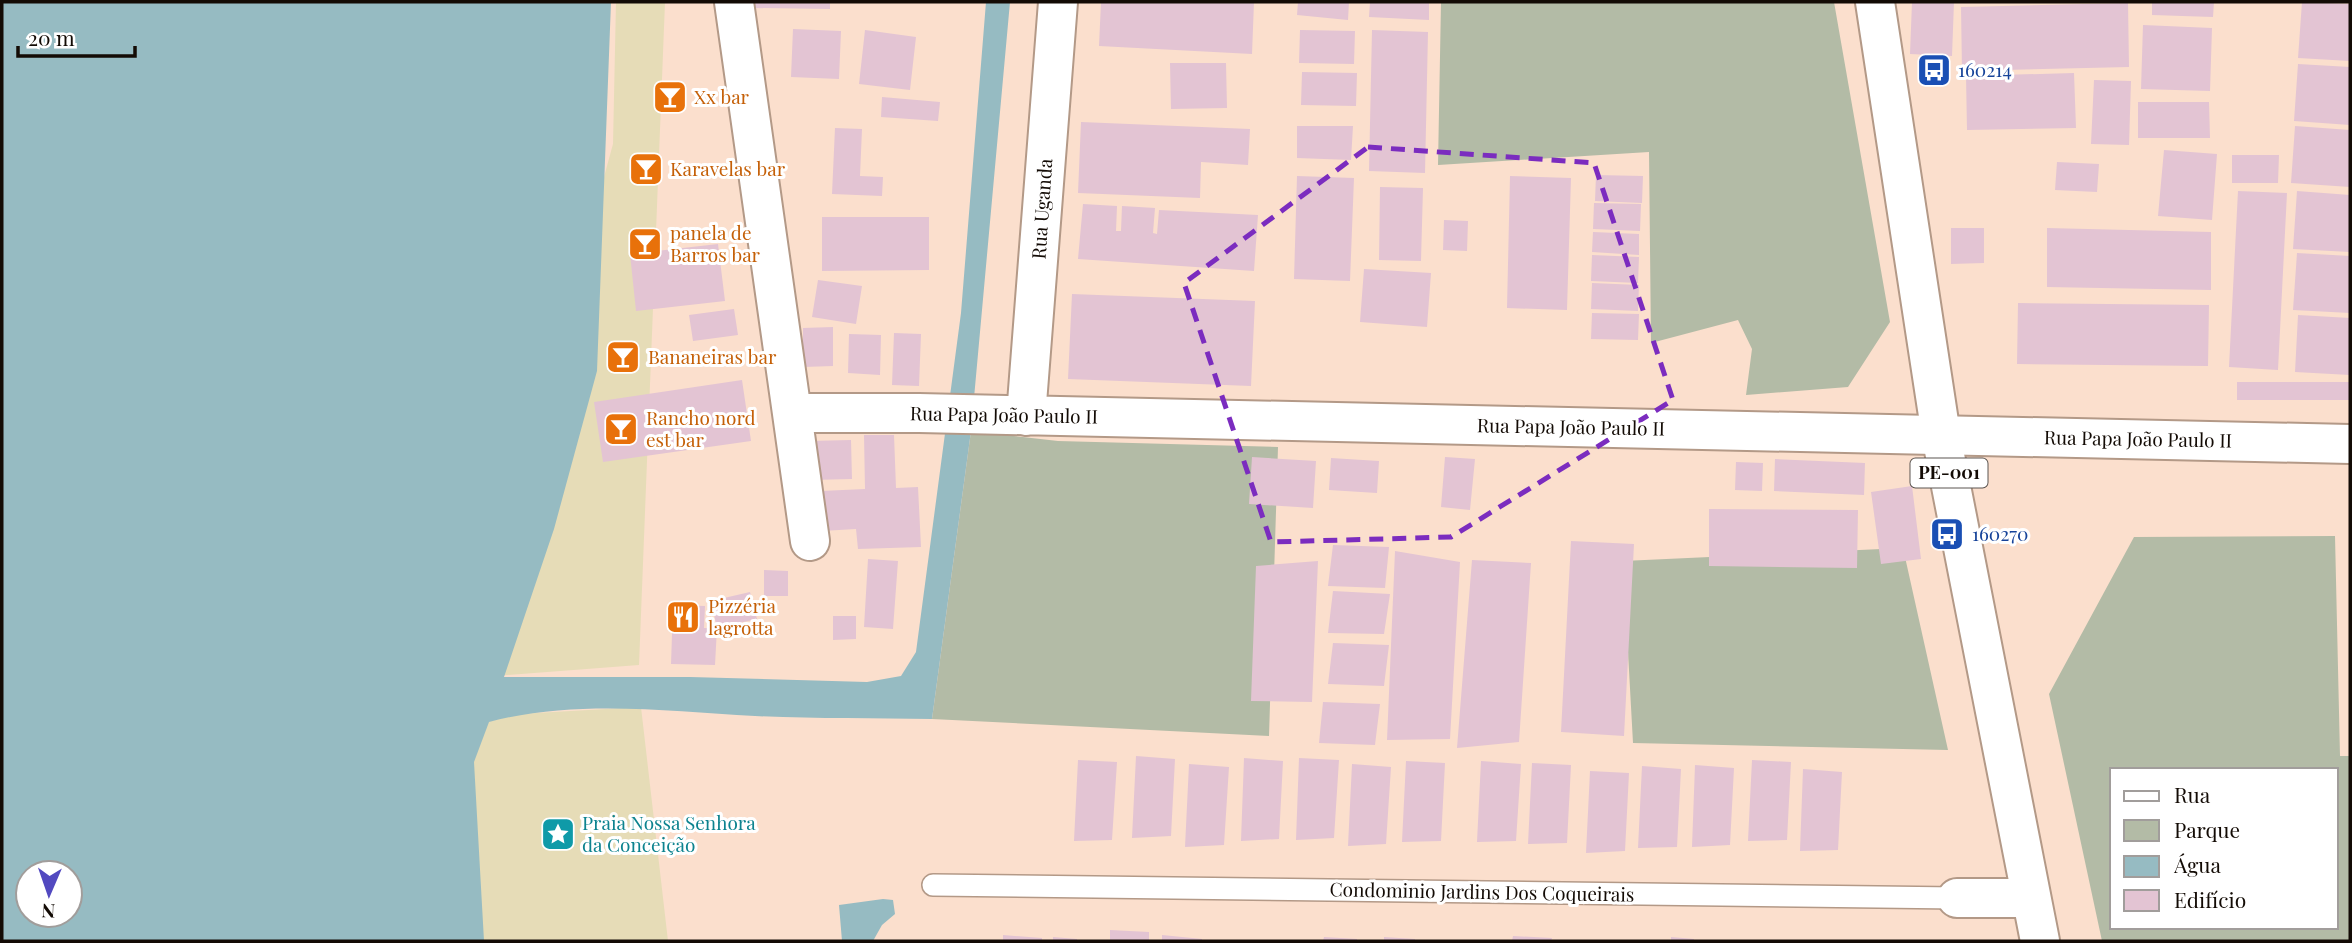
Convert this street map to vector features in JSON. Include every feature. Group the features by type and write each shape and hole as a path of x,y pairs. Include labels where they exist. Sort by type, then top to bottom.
{"street":[{"path":"734,2 810,541"},
{"name":"Rua Uganda","path":"1027,416 1058,2"},
{"name":"PE-001","path":"1875,2 1941,435 2040,941"},
{"name":"Rua Papa João Paulo II","path":"792,413 919,412 2350,444"},
{"name":"Condominio Jardins Dos Coqueirais","path":"1957,898 2031,898"}],"lane":[{"name":"Condominio Jardins Dos Coqueirais","path":"933,885 1957,898"}],"highlighted area":[{"path":"1368,147 1594,163 1673,400 1451,537 1271,542 1184,283"}],"green space":[{"path":"1441,2 1834,2 1890,322 1848,387 1746,395 1752,349 1738,320 1651,343 1649,152 1438,165"},
{"path":"971,431 1058,441 1278,447 1269,736 932,719"},
{"path":"2335,536 2340,756 2350,756 2350,941 2102,941 2049,694 2134,537"},
{"path":"1903,548 1948,750 1633,743 1623,561"}],"sand":[{"path":"616,2 665,2 639,665 467,678 613,144"},
{"name":"Praia Nossa Senhora da Conceição","path":"641,707 668,941 451,941 472,726 518,714"}],"water":[{"path":"2,2 611,2 597,371 554,529 504,677 690,677 867,682 901,676 916,652 961,313 986,2 1010,2 971,431 932,719 777,717 622,708 555,711 489,722 474,762 484,941 2,941"},
{"path":"893,900 895,914 882,925 873,941 842,941 839,905"}],"building":[{"path":"754,2 830,2 830,9 753,8"},
{"path":"1101,2 1254,2 1252,54 1099,46"},
{"path":"1298,2 1349,2 1348,20 1297,15"},
{"path":"1370,2 1429,2 1429,20 1369,17"},
{"path":"1912,2 1954,2 1952,56 1910,54"},
{"path":"2152,2 2214,2 2213,17 2152,15"},
{"path":"2302,2 2350,4 2350,61 2298,58"},
{"path":"2128,3 2129,67 1962,71 1961,7"},
{"path":"2143,25 2212,28 2210,91 2141,89"},
{"path":"793,29 841,31 839,79 791,77"},
{"path":"865,30 916,37 910,90 859,84"},
{"path":"1300,30 1355,31 1354,64 1299,63"},
{"path":"1372,30 1428,32 1425,173 1369,171"},
{"path":"1170,63 1226,63 1227,108 1171,109"},
{"path":"2298,64 2350,67 2350,125 2294,121"},
{"path":"1302,72 1357,73 1356,106 1301,105"},
{"path":"2074,73 2076,128 1967,130 1966,76"},
{"path":"2094,80 2131,81 2129,145 2091,144"},
{"path":"882,97 940,102 938,121 881,117"},
{"path":"2138,102 2209,102 2210,138 2138,138"},
{"path":"1081,122 1250,129 1248,165 1201,162 1200,198 1078,193"},
{"path":"1297,126 1353,126 1351,160 1297,158"},
{"path":"2295,126 2350,130 2350,187 2291,183"},
{"path":"835,128 862,129 860,176 883,177 882,196 832,194"},
{"path":"2164,150 2217,154 2212,220 2158,216"},
{"path":"2232,155 2279,155 2278,183 2232,183"},
{"path":"2057,162 2099,164 2097,192 2055,190"},
{"path":"1596,175 1643,176 1642,203 1595,201"},
{"path":"1297,176 1354,178 1350,281 1294,279"},
{"path":"1510,176 1571,178 1567,310 1507,308"},
{"path":"1380,187 1423,188 1421,261 1379,260"},
{"path":"2238,191 2287,193 2278,370 2229,367"},
{"path":"2297,191 2350,195 2350,252 2293,249"},
{"path":"1594,203 1641,204 1640,231 1593,229"},
{"path":"1083,204 1117,206 1116,231 1121,231 1122,206 1155,208 1153,233 1157,234 1159,210 1258,215 1254,271 1078,259"},
{"path":"822,217 929,217 929,270 822,271"},
{"path":"1444,220 1468,221 1467,251 1443,250"},
{"path":"1951,228 1984,228 1984,263 1951,264"},
{"path":"2047,228 2211,232 2211,290 2047,287"},
{"path":"1593,232 1639,234 1639,255 1592,252"},
{"path":"718,244 725,301 636,311 630,254"},
{"path":"2297,253 2350,256 2350,313 2293,310"},
{"path":"1592,255 1639,257 1638,283 1591,281"},
{"path":"1364,269 1431,273 1427,327 1360,322"},
{"path":"818,280 862,286 856,324 812,317"},
{"path":"1592,283 1639,285 1638,311 1591,309"},
{"path":"1072,294 1255,301 1251,386 1068,379"},
{"path":"2018,303 2209,305 2208,366 2017,364"},
{"path":"734,309 738,335 693,341 689,315"},
{"path":"1592,313 1639,314 1638,340 1591,339"},
{"path":"2298,315 2350,318 2350,375 2295,372"},
{"path":"833,327 833,366 803,367 803,328"},
{"path":"894,333 921,334 919,386 892,385"},
{"path":"849,334 881,335 880,375 848,373"},
{"path":"742,380 751,441 603,462 594,402"},
{"path":"2237,382 2350,382 2350,400 2237,400"},
{"path":"864,435 894,435 896,488 918,487 921,547 858,549 856,529 822,531 821,491 865,489"},
{"path":"851,440 852,479 811,480 809,441"},
{"path":"1252,457 1316,461 1313,508 1249,504"},
{"path":"1445,457 1475,459 1470,510 1441,507"},
{"path":"1331,458 1379,461 1377,493 1329,490"},
{"path":"1775,459 1865,463 1864,495 1774,491"},
{"path":"1736,462 1763,463 1762,491 1735,490"},
{"path":"1912,486 1921,559 1881,564 1871,492"},
{"path":"1709,509 1858,510 1857,568 1709,566"},
{"path":"1571,541 1634,544 1624,736 1561,732"},
{"path":"1333,545 1389,547 1385,588 1328,586"},
{"path":"1395,551 1460,562 1450,739 1387,740"},
{"path":"868,559 898,561 893,629 864,627"},
{"path":"1472,560 1531,563 1519,742 1457,748"},
{"path":"1318,561 1312,702 1251,701 1256,566"},
{"path":"764,570 788,571 788,596 764,596"},
{"path":"1333,591 1390,594 1384,634 1328,633"},
{"path":"750,592 757,619 717,628 711,601"},
{"path":"673,605 705,606 704,628 717,628 715,665 671,664"},
{"path":"833,616 856,616 856,639 833,640"},
{"path":"1333,643 1389,645 1384,686 1328,684"},
{"path":"1323,702 1380,704 1375,745 1319,743"},
{"path":"1136,756 1175,759 1171,836 1132,838"},
{"path":"1244,758 1283,761 1279,839 1241,841"},
{"path":"1299,758 1339,760 1334,838 1296,840"},
{"path":"1078,760 1117,762 1112,840 1074,841"},
{"path":"1752,760 1791,762 1787,840 1748,841"},
{"path":"1406,761 1445,763 1441,841 1402,842"},
{"path":"1481,761 1521,764 1516,841 1477,842"},
{"path":"1532,763 1571,765 1567,843 1528,844"},
{"path":"1189,764 1229,767 1224,845 1185,847"},
{"path":"1352,764 1391,767 1386,844 1348,846"},
{"path":"1695,765 1734,768 1730,845 1692,847"},
{"path":"1642,766 1681,769 1677,847 1638,848"},
{"path":"1803,769 1842,772 1838,850 1800,851"},
{"path":"1590,771 1629,773 1625,851 1586,853"},
{"path":"1110,930 1149,932 1149,941 1110,941"},
{"path":"1003,935 1042,938 1042,941 1003,941"},
{"path":"1162,935 1202,939 1202,941 1162,941"},
{"path":"1513,936 1552,938 1551,941 1512,941"},
{"path":"1053,937 1077,939 1077,941 1053,941"},
{"path":"1324,937 1357,939 1357,941 1323,941"},
{"path":"1384,937 1415,939 1415,941 1384,941"},
{"path":"1671,937 1694,939 1694,941 1671,941"}],"place":[{"name":"160214","path":"1934,70"},
{"name":"Xx bar","path":"670,97"},
{"name":"Karavelas bar","path":"646,169"},
{"name":"panela de Barros bar","path":"645,244"},
{"name":"Bananeiras bar","path":"623,357"},
{"name":"Rancho nord est bar","path":"621,429"},
{"name":"160270","path":"1947,534"},
{"name":"Pizzéria lagrotta","path":"683,617"},
{"name":"Praia Nossa Senhora da Conceição","path":"558,834"}]}
